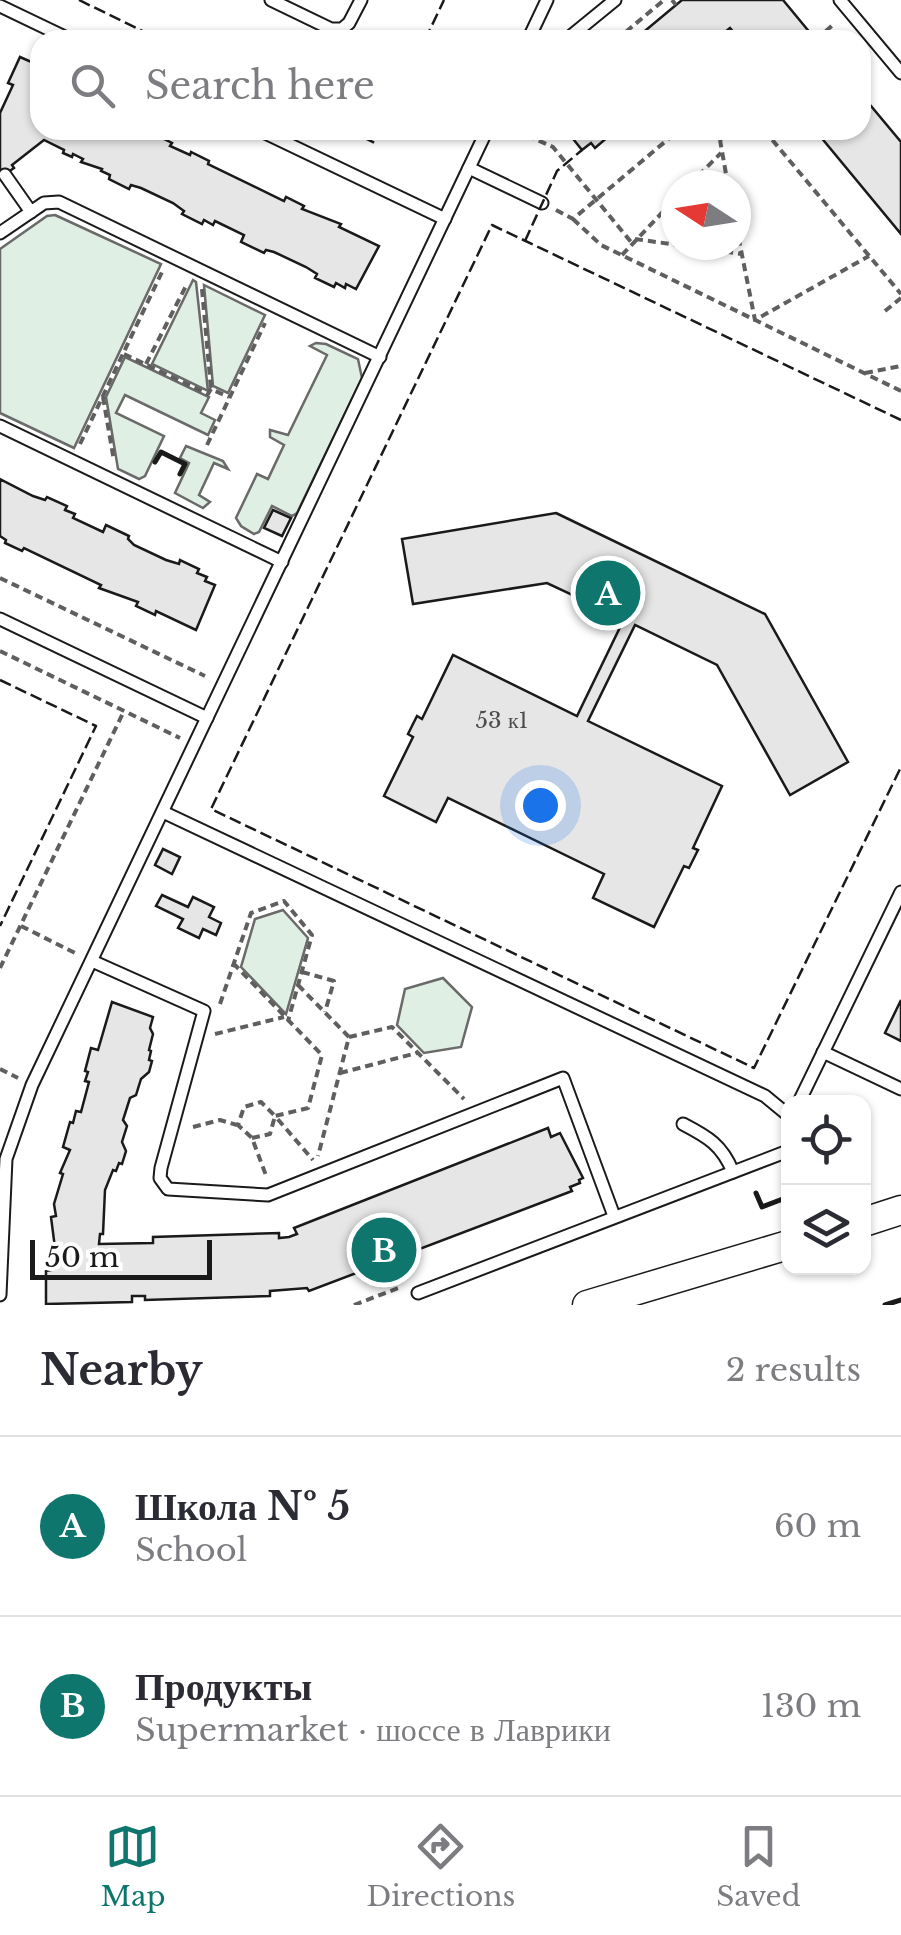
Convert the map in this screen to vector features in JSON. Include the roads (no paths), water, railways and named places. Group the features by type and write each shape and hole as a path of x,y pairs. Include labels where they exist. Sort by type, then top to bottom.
{"street":[{"path":"871,1220 901,1210"},
{"path":"587,1305 781,1247"}],"lane":[{"path":"272,0 331,29 342,29 350,23 360,0"},
{"path":"533,30 547,0"},
{"path":"578,30 615,0"},
{"path":"840,0 866,30"},
{"path":"0,6 50,30"},
{"path":"871,37 901,73"},
{"path":"280,140 446,219"},
{"path":"0,1296 3,1159 32,1085 482,140"},
{"path":"469,168 542,204"},
{"path":"6,174 31,212"},
{"path":"0,233 49,201 59,202 380,356"},
{"path":"0,426 282,562"},
{"path":"0,619 208,718"},
{"path":"162,812 765,1096 781,1109"},
{"path":"802,1095 901,892"},
{"path":"92,961 204,1012 162,1168 160,1178 168,1189 268,1195 563,1078 614,1216"},
{"path":"823,1052 901,1089"},
{"path":"682,1124 714,1140 726,1154 733,1172"},
{"path":"415,1288 781,1154"}],"place":[{"name":"Школа № 5","path":"608,593"},
{"name":"Продукты","path":"384,1250"}]}
